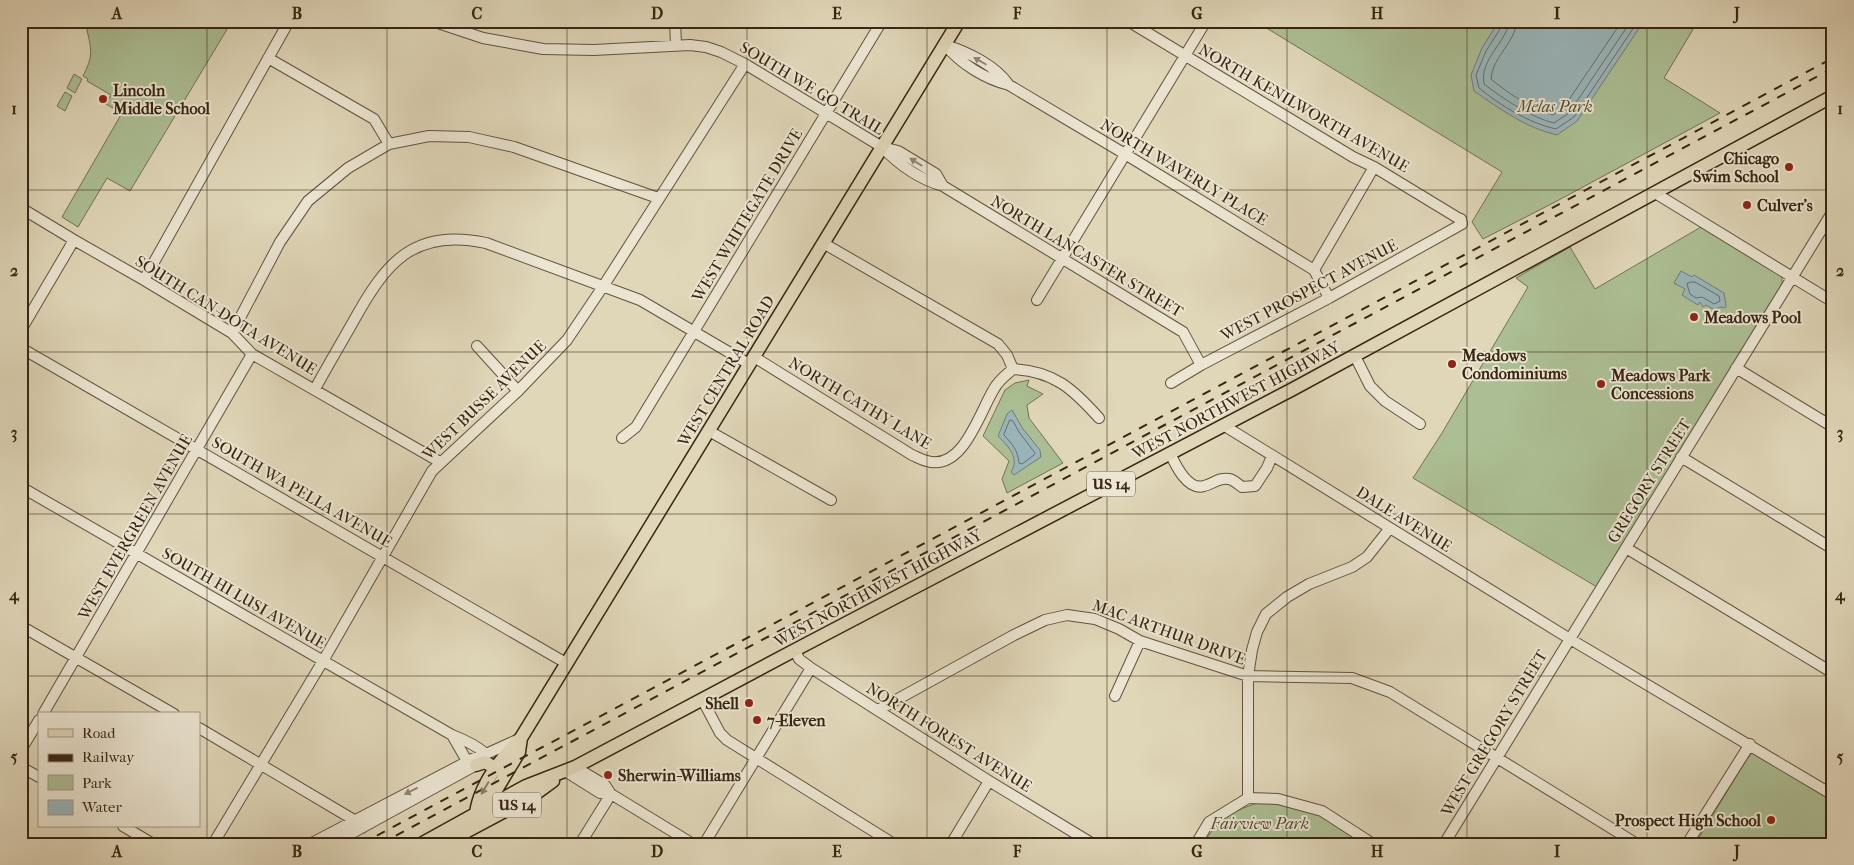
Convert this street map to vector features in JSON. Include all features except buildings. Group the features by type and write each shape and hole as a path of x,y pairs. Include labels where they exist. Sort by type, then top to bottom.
{"main road":[{"name":"WEST CENTRAL ROAD","path":"476,813 478,799 495,770 507,752 521,738 959,21"},
{"name":"US 14","path":"1655,194 1833,96"},
{"name":"WEST NORTHWEST HIGHWAY","path":"421,844 526,786 570,769 1170,453 1655,194"},
{"name":"WEST CENTRAL ROAD","path":"457,844 476,813 490,800 518,752 521,738"},
{"path":"472,763 484,762 495,770"},
{"name":"WEST NORTHWEST HIGHWAY","path":"442,844 530,797 570,769"},
{"path":"500,783 503,791 510,795"}],"street":[{"path":"144,280 289,21"},
{"name":"SOUTH WE GO TRAIL","path":"432,21 482,38 542,49 594,50 690,44 706,47 745,64 882,147"},
{"path":"675,21 676,45"},
{"path":"826,114 882,21"},
{"name":"NORTH KENILWORTH AVENUE","path":"1128,21 1353,157 1374,166 1458,218 1462,224"},
{"path":"1037,300 1206,21"},
{"name":"NORTH WAVERLY PLACE","path":"944,45 960,50 1001,74 1009,85 1314,270"},
{"path":"268,58 374,119 389,144"},
{"name":"WEST BUSSE AVENUE","path":"212,844 323,662 432,471 518,391 567,340 604,286 658,198 745,64"},
{"name":"WEST WHITEGATE DRIVE","path":"622,438 636,427 826,114"},
{"path":"232,333 280,242 308,201 348,168 389,144 430,136 469,137 514,147 658,198"},
{"name":"NORTH LANCASTER STREET","path":"882,147 893,159 926,181 943,186 1183,332 1201,366"},
{"path":"1329,298 1314,270 1374,166"},
{"path":"1655,194 1833,302"},
{"name":"SOUTH CAN-DOTA AVENUE","path":"21,208 232,333 252,354 440,462"},
{"name":"GREGORY STREET","path":"1570,639 1833,211"},
{"name":"WEST PROSPECT AVENUE","path":"1171,383 1462,224"},
{"name":"NORTH CATHY LANE","path":"315,389 362,306 395,261 410,250 450,238 486,243 640,300 694,332 752,361 912,455 928,462 940,462 956,453 975,429 994,389 1013,370"},
{"path":"21,330 74,240"},
{"path":"823,243 998,344 1007,355 1013,370 1031,370 1064,384 1078,394 1099,418"},
{"path":"477,346 518,391"},
{"name":"SOUTH WA PELLA AVENUE","path":"21,348 566,663"},
{"name":"WEST EVERGREEN AVENUE","path":"44,712 252,354"},
{"path":"1354,356 1370,386 1384,401 1420,424"},
{"path":"1736,368 1833,427"},
{"name":"DALE AVENUE","path":"1223,425 1570,639 1750,744 1833,795"},
{"path":"709,431 831,500"},
{"path":"1170,453 1182,476 1196,486 1202,487 1227,478 1242,487 1255,486 1267,468 1272,456"},
{"path":"1681,457 1833,549"},
{"name":"SOUTH HI LUSI AVENUE","path":"21,487 323,662 452,735 479,748 486,754"},
{"path":"1248,798 1248,676 1257,632 1266,614 1287,597 1309,584 1352,567 1367,557 1390,528"},
{"path":"1626,548 1833,673"},
{"name":"MAC ARTHUR DRIVE","path":"878,710 1014,635 1045,620 1066,615 1094,618 1120,629 1140,641 1248,676 1352,678 1390,692 1637,844"},
{"path":"21,626 171,712"},
{"name":"WEST GREGORY STREET","path":"1444,844 1570,639"},
{"path":"1115,696 1140,641"},
{"name":"NORTH FOREST AVENUE","path":"795,650 800,658 811,668 989,781 1094,844"},
{"path":"704,844 811,668"},
{"path":"702,699 723,736 894,844"},
{"path":"21,750 38,722"},
{"path":"200,729 354,820 362,828"},
{"name":"SOUTH HI LUSI AVENUE","path":"452,735 472,763"},
{"path":"332,844 486,754 521,738"},
{"path":"1687,844 1750,744"},
{"path":"310,844 354,820 472,763"},
{"path":"21,767 38,776"},
{"path":"570,769 600,793 611,794 693,844"},
{"path":"951,844 989,781"},
{"path":"580,844 611,794"},
{"path":"1196,844 1209,822 1248,798 1278,799 1322,811 1373,844"},
{"path":"126,828 153,844"}],"green space":[{"path":"93,21 232,21 130,191 107,178 78,227 62,217 122,113 106,104 111,95 87,81 88,79 83,76 91,54 87,30"},
{"name":"Melas Park","path":"1255,21 1698,21 1664,78 1720,113 1483,239 1472,222 1502,172"},
{"path":"74,74 82,79 75,93 67,88"},
{"path":"65,92 72,96 65,111 57,106"},
{"path":"1701,227 1780,275 1782,284 1597,587 1413,478 1442,433 1528,287 1516,278 1570,247 1595,289"},
{"path":"1029,380 1027,386 1043,394 1027,405 1029,418 1063,463 1007,493 1002,479 1009,461 983,436 1005,390 1015,383"},
{"name":"Prospect High School","path":"1753,752 1833,797 1833,844 1695,844"},
{"name":"Fairview Park","path":"1261,802 1277,802 1310,810 1367,844 1203,844 1221,822 1243,808"}],"water":[{"path":"1499,21 1644,21 1577,121 1557,135 1524,123 1474,91 1471,75 1482,48"},
{"path":"1681,271 1692,277 1694,275 1724,293 1725,308 1720,307 1715,310 1706,305 1703,307 1700,302 1698,305 1682,295 1685,289 1674,283"},
{"path":"1012,410 1023,429 1040,450 1041,457 1014,475 1011,472 1014,462 1012,452 998,436 1007,414"}],"railway":[{"path":"361,844 1833,58"},
{"path":"380,844 1833,68"}],"place":[{"name":"Lincoln Middle School","path":"103,99"},
{"name":"Chicago Swim School","path":"1789,167"},
{"name":"Culver's","path":"1747,205"},
{"name":"Meadows Pool","path":"1694,317"},
{"name":"Meadows Condominiums","path":"1452,364"},
{"name":"Meadows Park Concessions","path":"1601,384"},
{"name":"Shell","path":"749,703"},
{"name":"7-Eleven","path":"757,720"},
{"name":"Sherwin-Williams","path":"608,775"},
{"name":"Prospect High School","path":"1771,820"}]}
